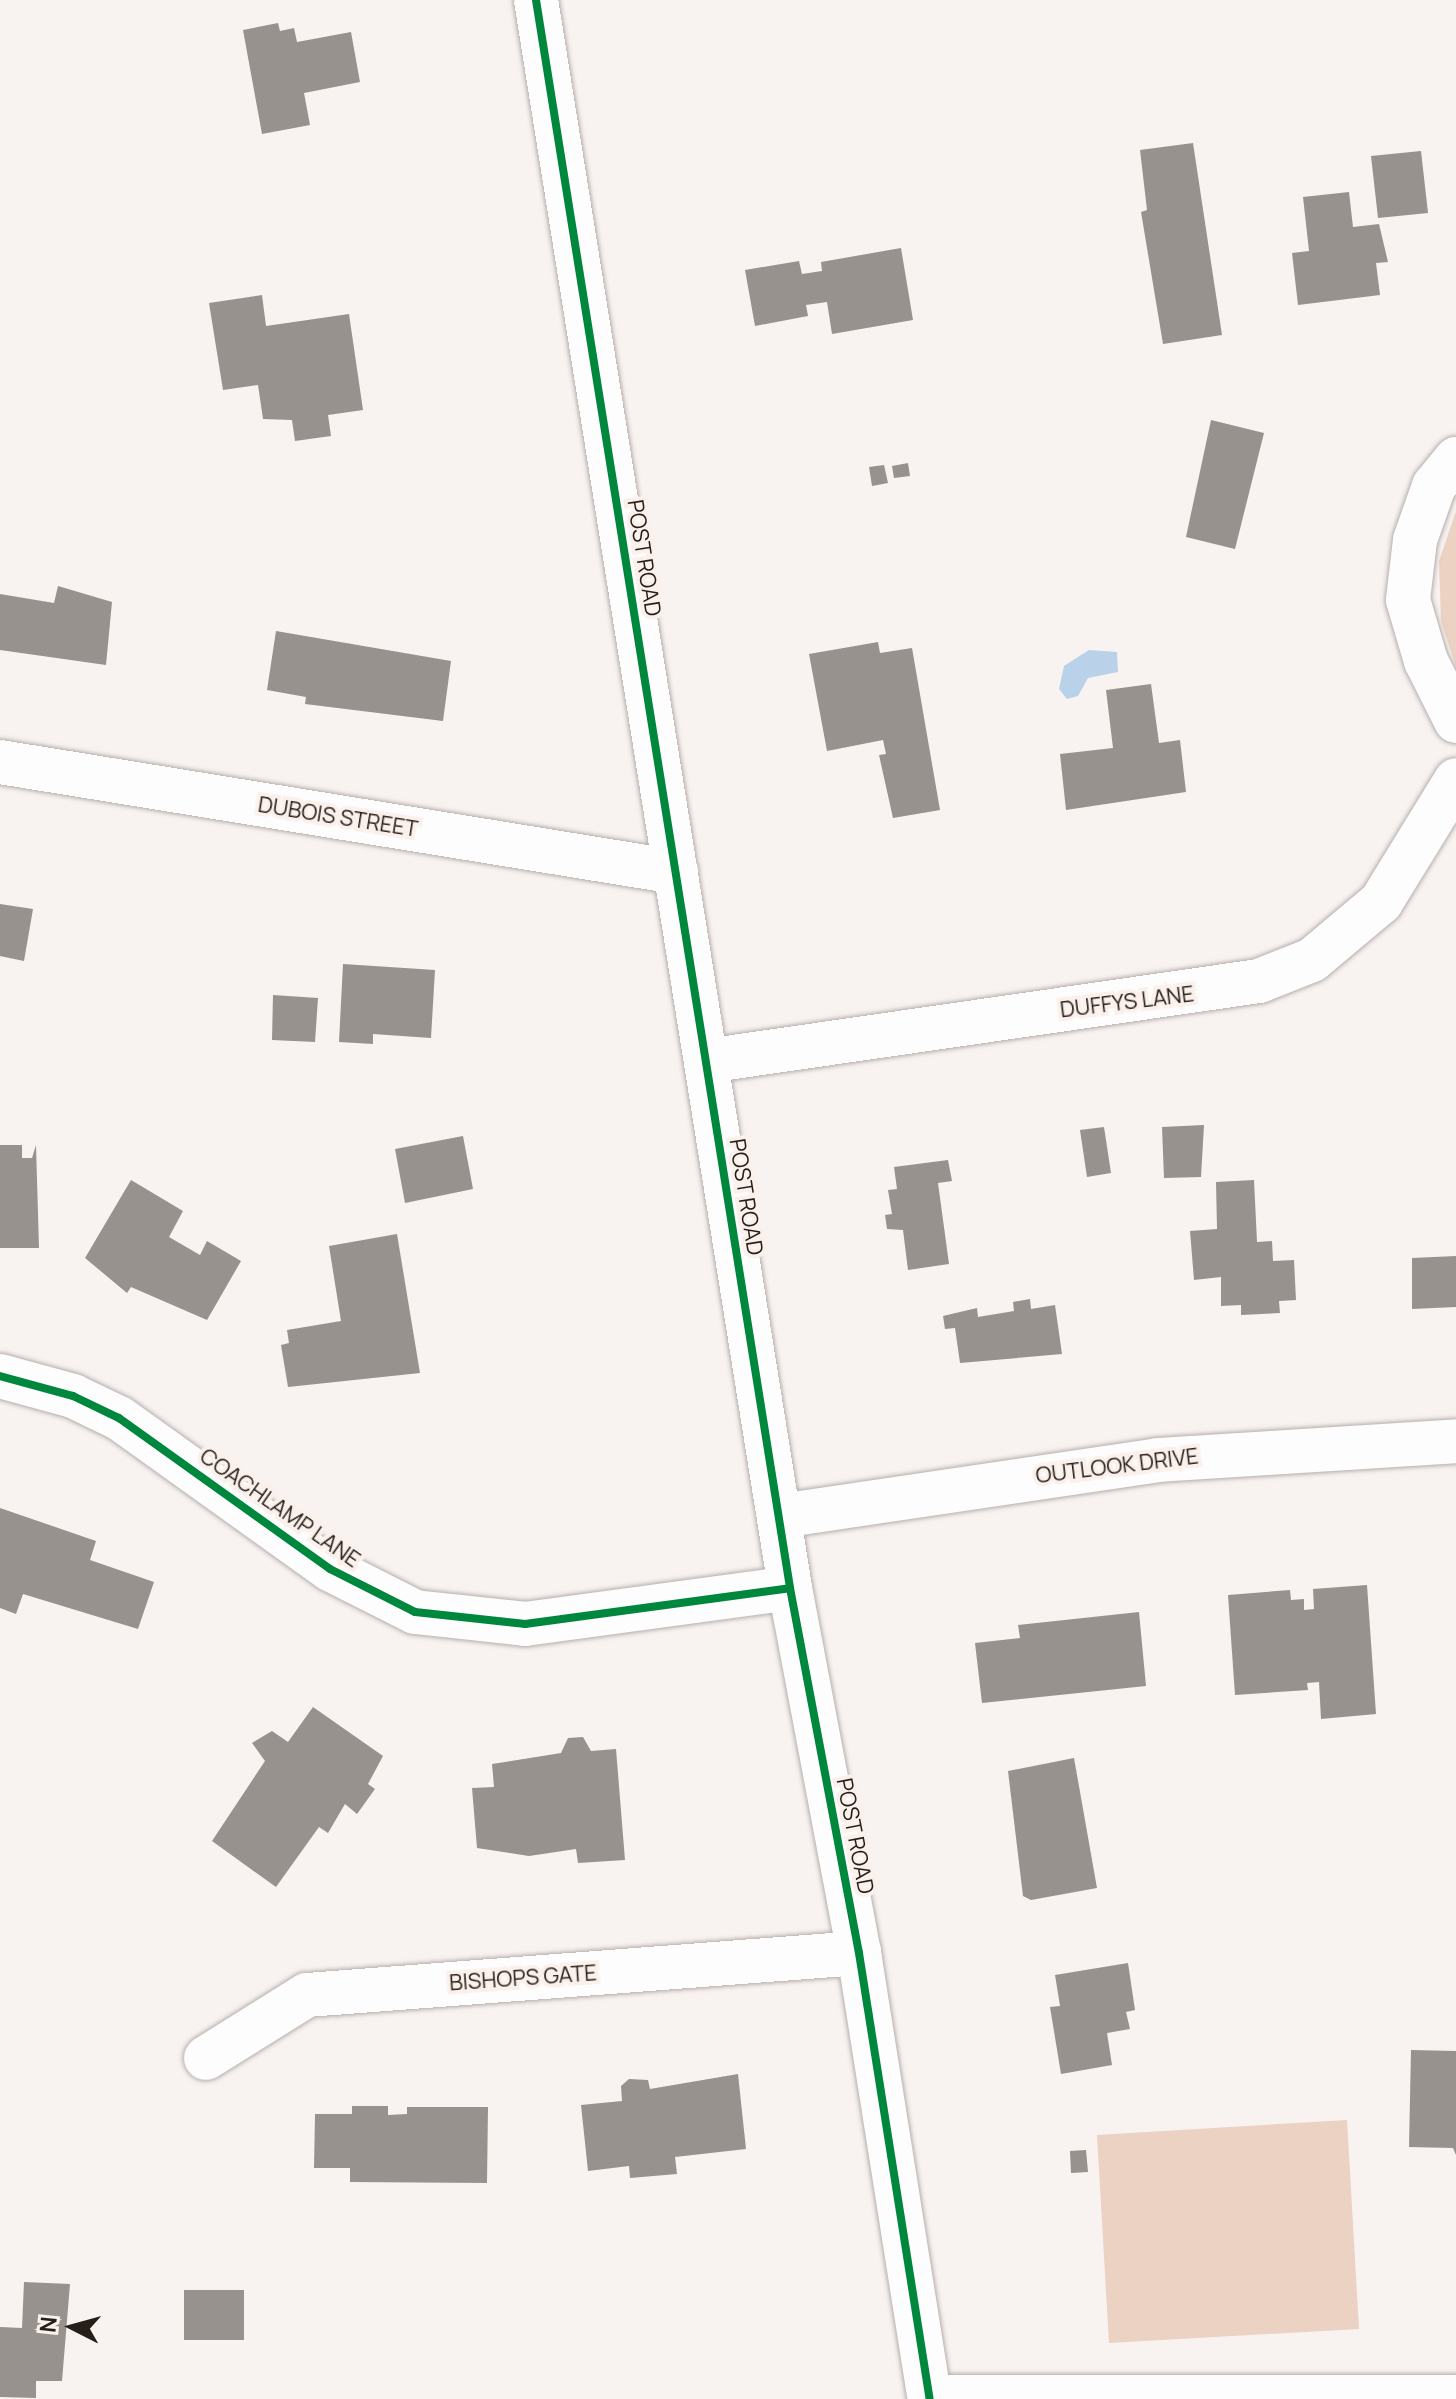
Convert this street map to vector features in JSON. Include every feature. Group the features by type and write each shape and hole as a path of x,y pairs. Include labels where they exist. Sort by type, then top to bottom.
{"street":[{"name":"POST ROAD","path":"536,0 790,1588 859,1953 930,2398"},
{"path":"1456,459 1434,486 1415,540 1408,600 1432,676 1456,721"},
{"name":"DUBOIS STREET","path":"0,762 676,872"},
{"name":"DUFFYS LANE","path":"706,1061 1259,981 1312,960 1381,902 1456,780"},
{"name":"COACHLAMP LANE","path":"0,1376 73,1396 119,1418 330,1569 415,1612 462,1622 551,1623 790,1588"},
{"name":"OUTLOOK DRIVE","path":"780,1516 1158,1460 1456,1441"},
{"name":"BISHOPS GATE","path":"206,2058 307,1995 859,1953"},
{"path":"930,2398 1456,2397"}],"shaded area":[{"path":"1456,511 1456,667 1441,621 1439,561"},
{"path":"1347,2120 1359,2329 1109,2343 1097,2135"}],"water":[{"path":"1089,650 1117,652 1118,672 1088,678 1078,696 1067,699 1059,689 1064,666"}],"building":[{"path":"278,23 280,31 294,28 297,42 351,32 360,82 304,93 310,125 262,134 243,30"},
{"path":"1193,143 1222,335 1163,344 1141,212 1147,210 1140,150"},
{"path":"1421,151 1428,213 1378,218 1371,156"},
{"path":"1349,192 1353,227 1379,224 1388,262 1376,263 1380,295 1298,305 1292,253 1309,251 1303,197"},
{"path":"901,248 913,320 832,334 827,302 806,305 808,316 755,326 745,270 799,261 802,274 822,271 821,262"},
{"path":"262,295 266,326 349,314 363,410 328,415 331,436 295,441 292,420 263,419 258,385 223,390 209,303"},
{"path":"1211,420 1264,433 1235,549 1186,537"},
{"path":"908,463 910,476 894,478 892,466"},
{"path":"884,465 888,483 872,486 869,467"},
{"path":"58,586 112,602 106,665 0,650 0,594 54,603"},
{"path":"276,631 451,661 443,721 305,704 306,697 267,690"},
{"path":"878,642 880,653 912,648 940,810 893,818 879,755 886,754 883,740 827,751 809,654"},
{"path":"1151,684 1159,743 1180,740 1186,792 1066,810 1060,754 1113,748 1106,690"},
{"path":"0,904 33,909 24,961 0,956"},
{"path":"343,964 435,970 431,1038 373,1034 373,1044 339,1042"},
{"path":"273,995 318,998 315,1042 272,1040"},
{"path":"1204,1125 1201,1177 1164,1178 1162,1127"},
{"path":"1104,1127 1111,1173 1087,1177 1080,1130"},
{"path":"463,1136 473,1189 405,1203 395,1149"},
{"path":"0,1145 22,1145 22,1158 32,1158 36,1145 39,1248 0,1248"},
{"path":"948,1160 952,1181 938,1183 949,1264 908,1270 903,1230 887,1229 885,1215 892,1214 888,1190 897,1189 894,1167"},
{"path":"131,1180 183,1211 169,1237 200,1255 207,1241 241,1261 207,1320 131,1287 127,1293 85,1258"},
{"path":"1254,1180 1257,1242 1272,1241 1273,1261 1294,1260 1296,1300 1279,1301 1280,1313 1241,1315 1241,1305 1221,1306 1221,1277 1194,1280 1190,1231 1217,1229 1216,1182"},
{"path":"397,1234 420,1373 288,1387 281,1345 289,1343 287,1330 341,1321 329,1246"},
{"path":"1456,1256 1456,1307 1412,1309 1412,1258"},
{"path":"1030,1299 1031,1309 1055,1305 1062,1354 960,1363 955,1328 945,1329 943,1316 977,1308 978,1317 1014,1311 1013,1302"},
{"path":"0,1508 96,1541 90,1560 154,1582 138,1629 23,1594 16,1614 0,1608"},
{"path":"1367,1585 1376,1714 1321,1719 1319,1682 1307,1683 1308,1690 1235,1695 1228,1595 1290,1590 1291,1600 1304,1599 1304,1610 1314,1609 1313,1589"},
{"path":"1139,1612 1146,1686 982,1703 975,1643 1020,1638 1018,1625"},
{"path":"313,1707 383,1756 368,1784 375,1789 357,1814 345,1804 328,1833 319,1827 276,1887 212,1841 265,1761 252,1743 272,1731 288,1742"},
{"path":"583,1737 591,1751 616,1749 625,1860 578,1863 576,1849 529,1856 477,1848 472,1788 494,1787 492,1764 561,1753 568,1738"},
{"path":"1074,1758 1097,1888 1031,1900 1023,1896 1008,1771"},
{"path":"1128,1963 1135,2010 1126,2012 1130,2029 1107,2033 1112,2065 1061,2074 1050,2007 1060,2006 1055,1975"},
{"path":"1411,2050 1456,2051 1456,2155 1453,2148 1409,2147"},
{"path":"738,2074 746,2149 675,2157 677,2174 630,2178 629,2166 588,2171 581,2105 622,2101 621,2086 629,2079 648,2080 650,2089"},
{"path":"352,2106 388,2106 388,2115 407,2114 407,2107 488,2107 487,2183 350,2182 350,2168 314,2168 315,2114 352,2114"},
{"path":"1086,2150 1088,2172 1071,2173 1070,2151"},
{"path":"24,2282 70,2284 62,2381 36,2381 36,2398 0,2397 0,2327 22,2328"},
{"path":"184,2290 244,2290 244,2340 184,2340"}],"cycle path":[{"path":"536,0 790,1588 859,1953 930,2399"},
{"path":"0,1376 73,1396 119,1418 330,1569 415,1612 525,1624 790,1588"}]}
